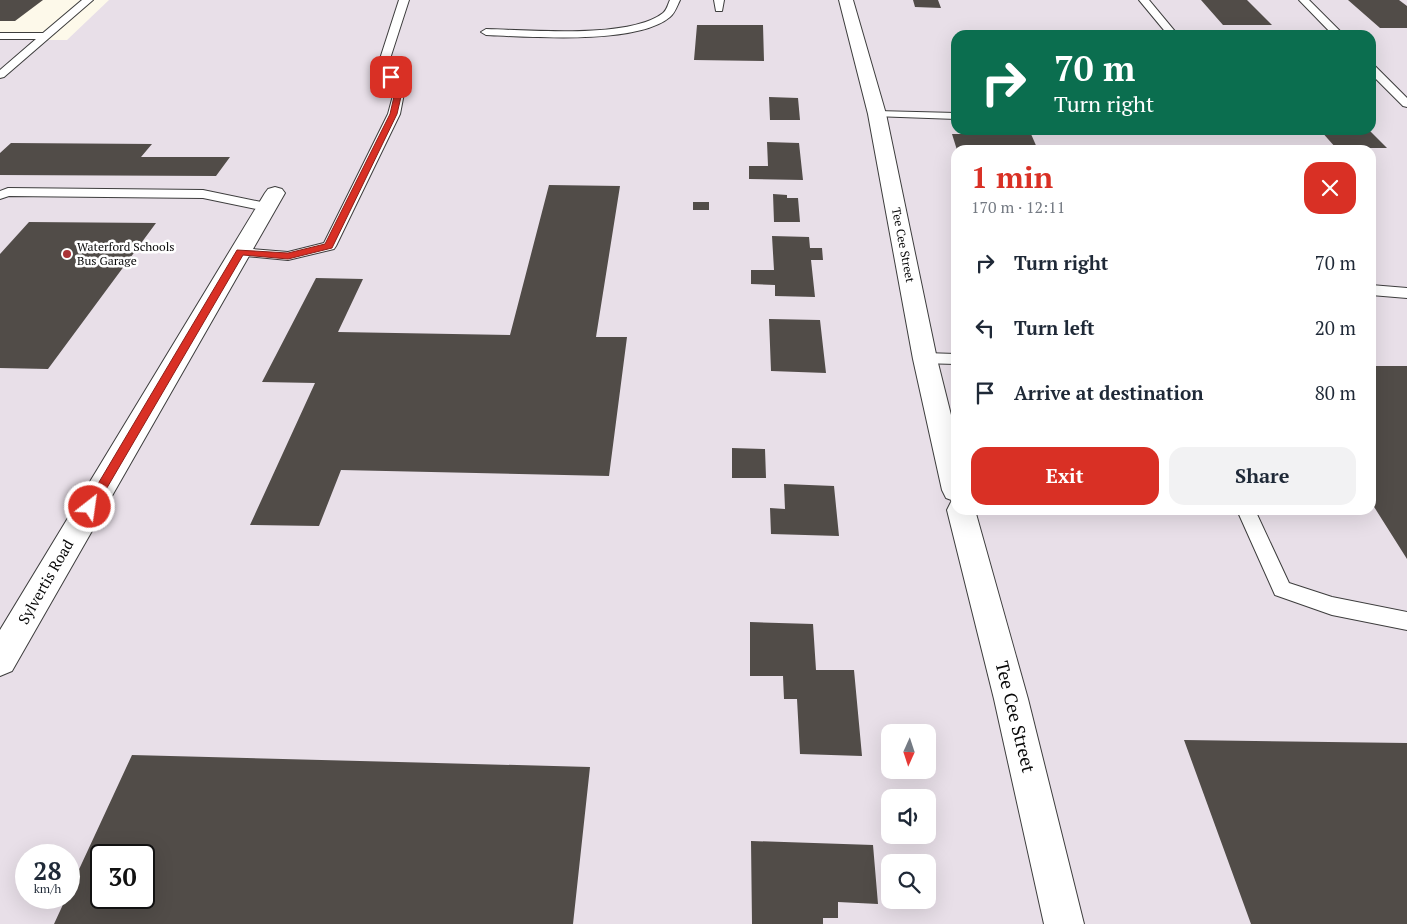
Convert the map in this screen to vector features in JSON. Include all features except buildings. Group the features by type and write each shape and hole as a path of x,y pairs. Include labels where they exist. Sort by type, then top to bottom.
{"street":[{"name":"Tee Cee Street","path":"846,0 877,114 925,359 951,469"},
{"name":"Sylvertis Road","path":"0,660 271,200"},
{"name":"Tee Cee Street","path":"962,515 1011,699 1064,924"}],"lane":[{"path":"0,75 88,0"},
{"path":"240,252 288,256 329,246 394,114 400,88 383,65 404,0"},
{"path":"486,32 562,35 634,27 661,19 669,13 675,0"},
{"path":"1144,0 1169,30"},
{"path":"1304,0 1334,30"},
{"path":"0,36 46,36"},
{"path":"1376,73 1407,104"},
{"path":"877,114 951,116"},
{"path":"0,195 8,192 203,194 271,200"},
{"path":"1376,290 1407,293"},
{"path":"925,359 951,359"},
{"path":"1248,515 1282,589 1332,606 1407,621"}],"shaded area":[{"path":"109,0 1407,0 1407,924 0,924 0,40 67,40"}],"place":[{"name":"Waterford Schools Bus Garage","path":"67,254"}],"route":[{"path":"90,507 240,252 288,256 329,246 373,153 394,114 400,88 391,77"}]}
